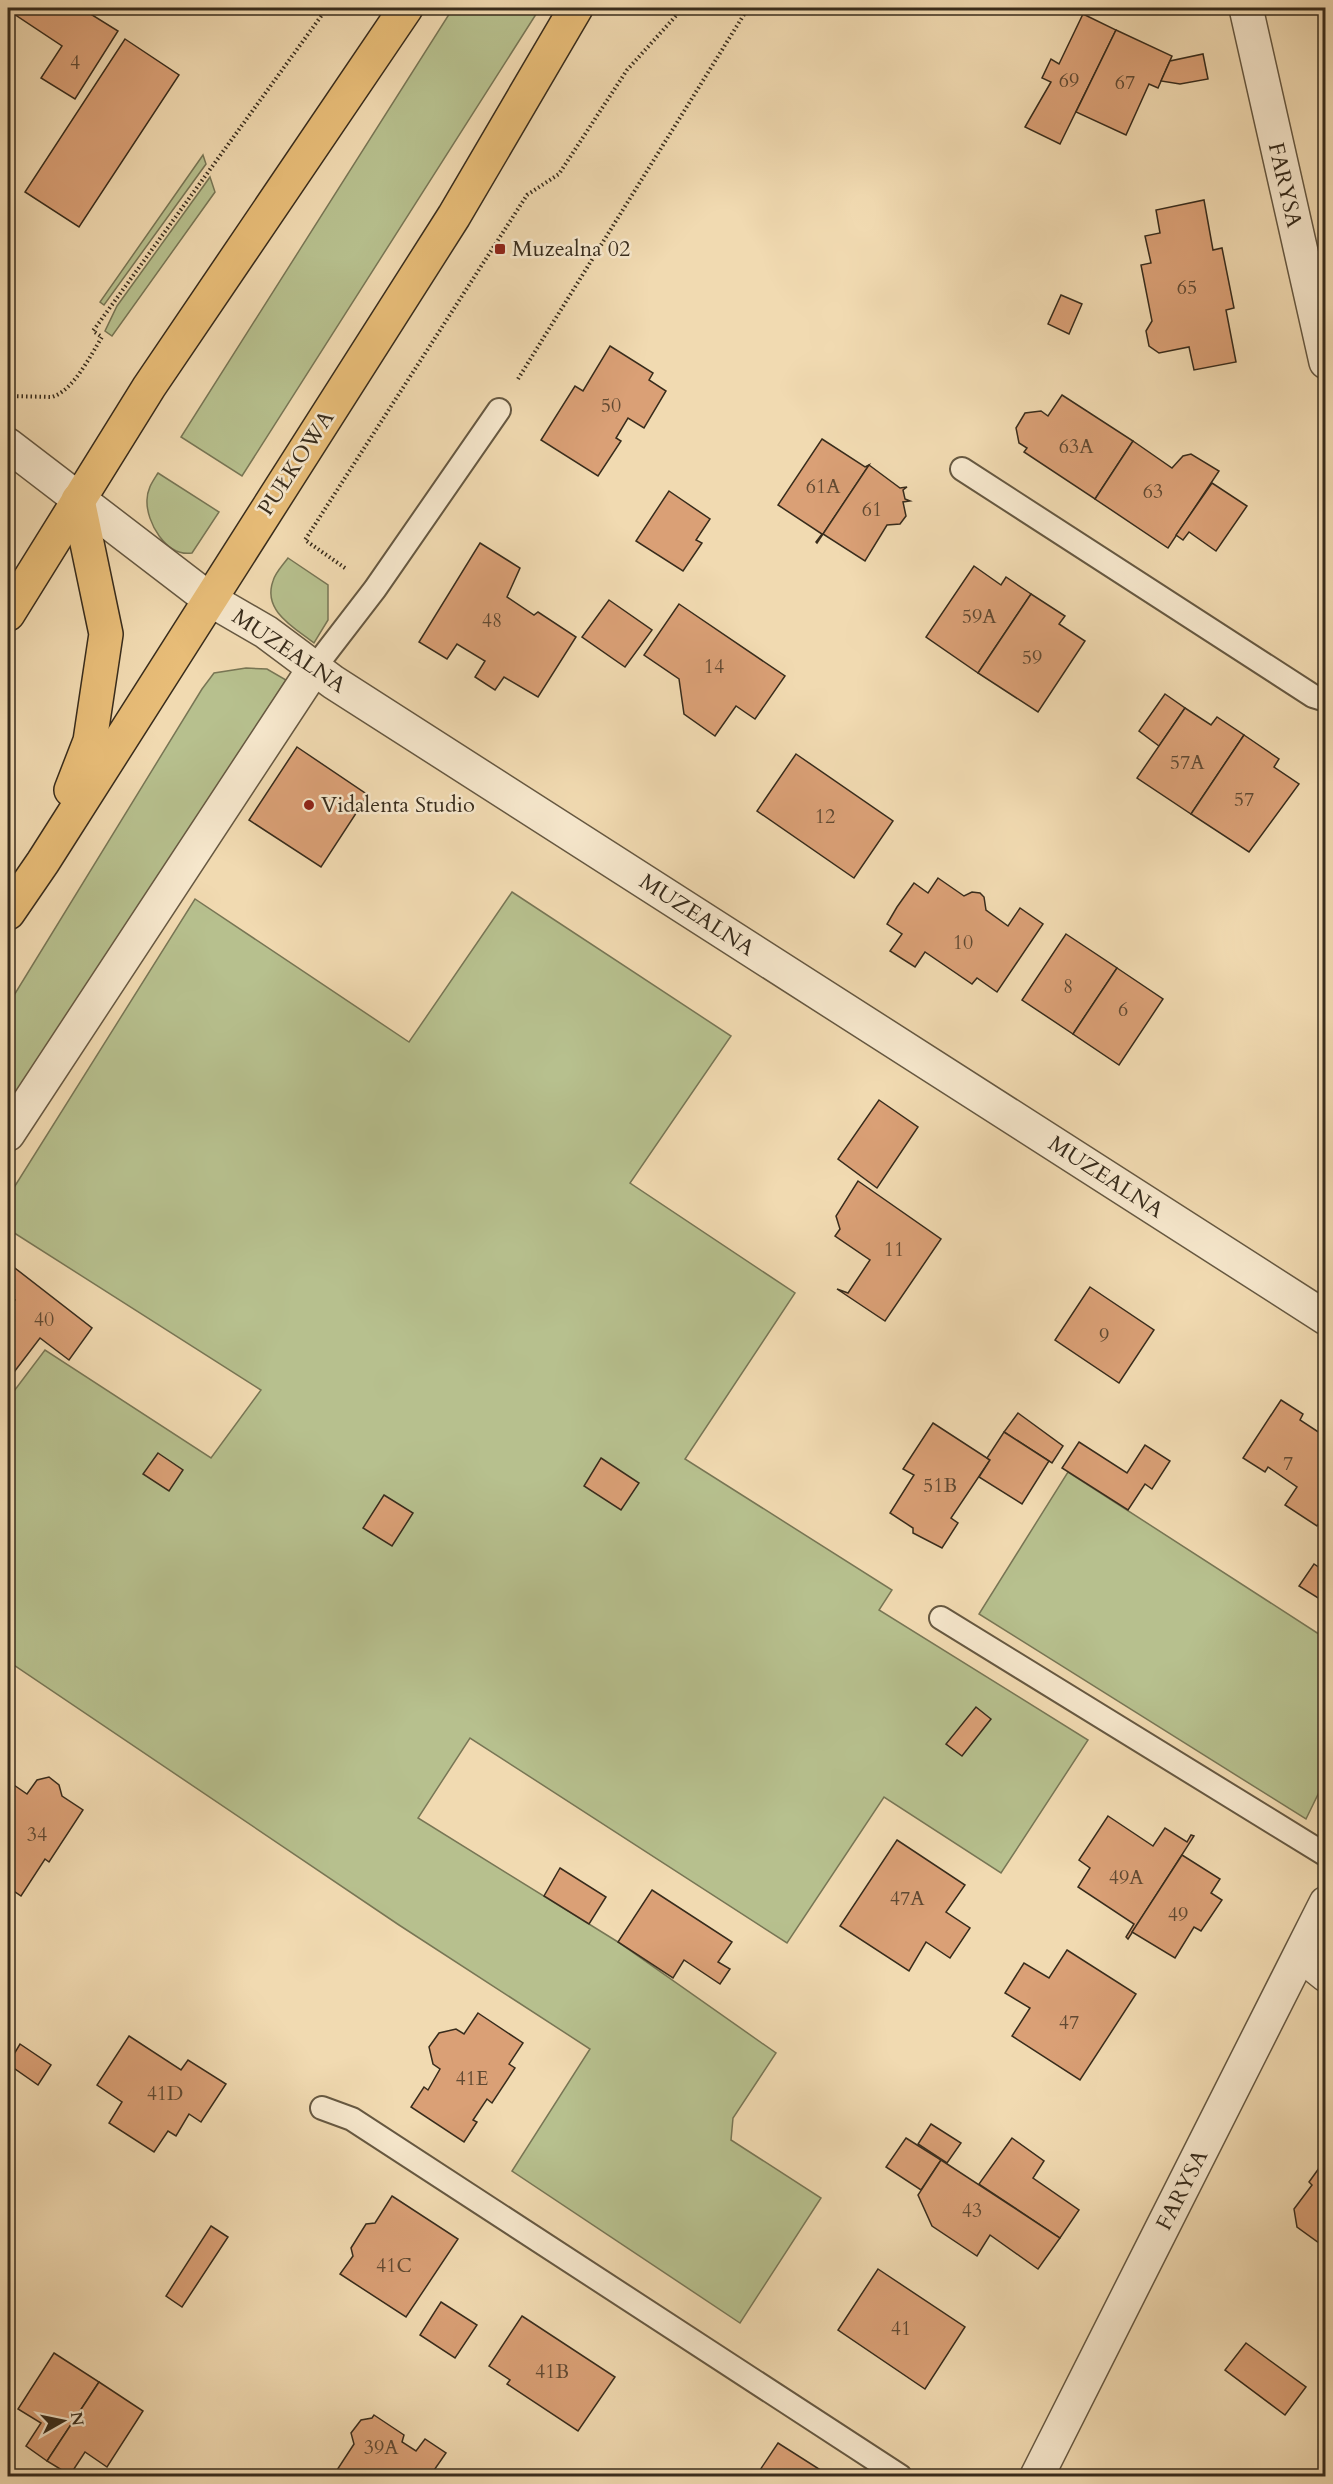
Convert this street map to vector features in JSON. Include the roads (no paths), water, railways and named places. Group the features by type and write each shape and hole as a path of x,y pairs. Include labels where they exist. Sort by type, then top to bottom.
{"highway":[{"path":"8,614 169,357 405,8"},
{"name":"PUŁKOWA","path":"8,913 43,862 454,216 576,8"},
{"path":"43,862 90,741 106,634 78,500"}],"street":[{"name":"FARYSA","path":"1247,8 1326,362"},
{"name":"MUZEALNA","path":"8,444 209,599 266,632 315,667 1326,1318"},
{"path":"8,1134 315,667"},
{"name":"FARYSA","path":"1037,2476 1313,1965 1326,1903"}],"lane":[{"path":"315,667 375,589 499,410"},
{"path":"962,469 1313,696 1326,700"},
{"path":"941,1618 1326,1855"},
{"path":"322,2108 352,2119 900,2476"}],"place":[{"name":"Muzealna 02","path":"500,249"},
{"name":"Vidalenta Studio","path":"309,805"}]}
